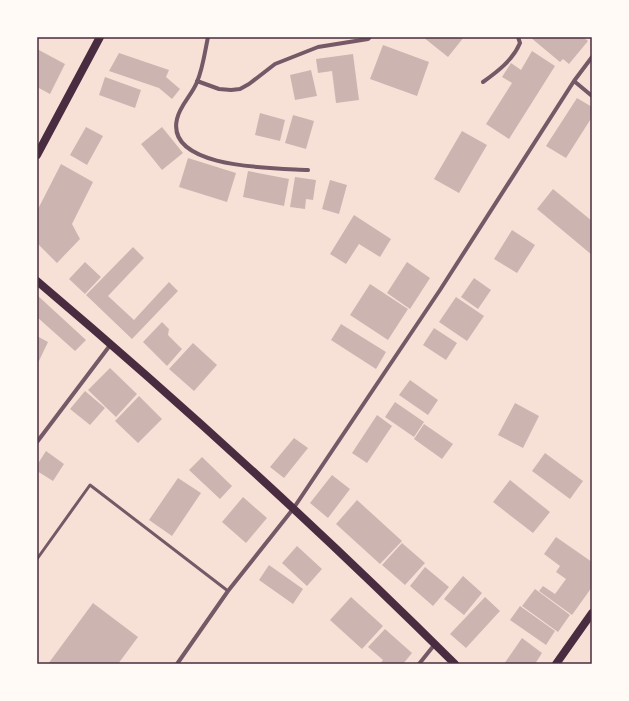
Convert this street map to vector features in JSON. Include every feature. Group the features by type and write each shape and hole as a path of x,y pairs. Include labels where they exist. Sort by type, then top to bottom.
{"main road":[{"path":"37,155 100,37"},
{"path":"37,281 111,344 293,509 455,664"},
{"path":"556,664 592,614"}],"street":[{"path":"208,37 197,82 179,113 177,120 176,127 182,143 200,154 218,161 236,165 308,170"},
{"path":"197,82 219,89 240,89 275,64 318,47 368,39 370,37"},
{"path":"483,82 495,74 517,51 520,43 518,37"},
{"path":"177,664 228,591 293,509 435,296 574,81 592,56"},
{"path":"574,81 592,96"},
{"path":"37,442 111,344"},
{"path":"419,664 435,644"}],"lane":[{"path":"37,559 90,485 228,591"}],"building":[{"path":"423,37 464,37 448,57"},
{"path":"530,37 583,37 588,41 569,64 563,59 560,62"},
{"path":"383,45 429,62 417,96 370,79"},
{"path":"37,49 65,64 50,94 37,87"},
{"path":"532,51 555,66 509,139 486,124 512,83 502,77 511,63 521,70"},
{"path":"119,53 169,70 166,77 180,89 172,99 159,88 109,71"},
{"path":"353,54 359,100 336,103 332,71 318,73 316,59"},
{"path":"311,70 317,96 295,100 290,75"},
{"path":"105,77 141,90 135,108 99,95"},
{"path":"577,98 592,107 592,117 566,158 546,146"},
{"path":"260,113 285,120 280,141 255,135"},
{"path":"293,115 314,121 306,149 285,143"},
{"path":"86,127 103,136 87,165 70,155"},
{"path":"162,127 183,153 162,170 141,144"},
{"path":"462,131 487,145 459,193 434,179"},
{"path":"188,158 236,173 227,202 179,187"},
{"path":"61,164 93,182 72,224 80,239 57,263 37,243 37,211"},
{"path":"248,171 289,179 284,206 243,197"},
{"path":"295,177 316,180 313,200 306,199 305,209 290,207"},
{"path":"330,180 347,185 339,214 322,209"},
{"path":"553,189 592,221 592,255 537,209"},
{"path":"354,215 391,239 380,257 359,244 346,264 330,254"},
{"path":"512,230 535,245 517,273 494,259"},
{"path":"133,247 144,258 108,296 134,320 169,282 178,291 132,339 86,295"},
{"path":"85,262 101,277 85,294 69,279"},
{"path":"407,262 430,278 410,309 387,293"},
{"path":"474,278 491,290 478,309 461,297"},
{"path":"370,284 408,309 388,340 350,315"},
{"path":"37,295 86,340 75,351 37,317"},
{"path":"456,297 484,316 467,341 439,322"},
{"path":"162,322 169,329 168,335 182,349 167,366 143,342"},
{"path":"341,324 386,352 376,369 331,340"},
{"path":"434,328 457,343 446,360 423,345"},
{"path":"37,336 48,342 37,365"},
{"path":"193,343 217,365 194,391 169,369"},
{"path":"110,368 137,394 116,417 88,390"},
{"path":"410,380 438,400 428,415 399,395"},
{"path":"85,391 105,408 90,425 70,409"},
{"path":"139,396 162,419 138,443 115,421"},
{"path":"395,402 424,422 414,437 385,417"},
{"path":"515,403 539,416 523,448 498,435"},
{"path":"377,415 392,426 367,463 352,453"},
{"path":"424,424 453,444 442,459 414,439"},
{"path":"294,438 308,448 284,478 270,467"},
{"path":"46,451 64,464 53,481 37,471 37,465"},
{"path":"545,453 583,481 570,499 532,471"},
{"path":"202,457 232,486 220,499 189,470"},
{"path":"332,475 350,489 328,518 310,503"},
{"path":"178,478 201,493 172,536 149,520"},
{"path":"510,480 550,512 533,533 493,502"},
{"path":"243,497 267,518 246,543 222,522"},
{"path":"357,500 402,541 380,564 336,524"},
{"path":"556,537 592,562 592,587 572,615 539,591 543,586 555,594 566,579 556,572 560,566 544,554"},
{"path":"402,543 425,563 405,585 382,565"},
{"path":"297,546 322,569 307,586 282,563"},
{"path":"269,565 303,589 293,604 259,580"},
{"path":"425,567 449,587 433,606 410,586"},
{"path":"463,576 482,593 464,615 444,599"},
{"path":"535,589 570,615 558,632 522,606"},
{"path":"351,597 383,626 362,649 330,620"},
{"path":"485,597 500,611 466,648 450,634"},
{"path":"93,603 138,637 118,664 48,664"},
{"path":"520,606 555,631 546,645 510,620"},
{"path":"385,629 412,653 403,664 380,664 383,660 368,647"},
{"path":"522,638 542,653 535,664 504,664"}]}
